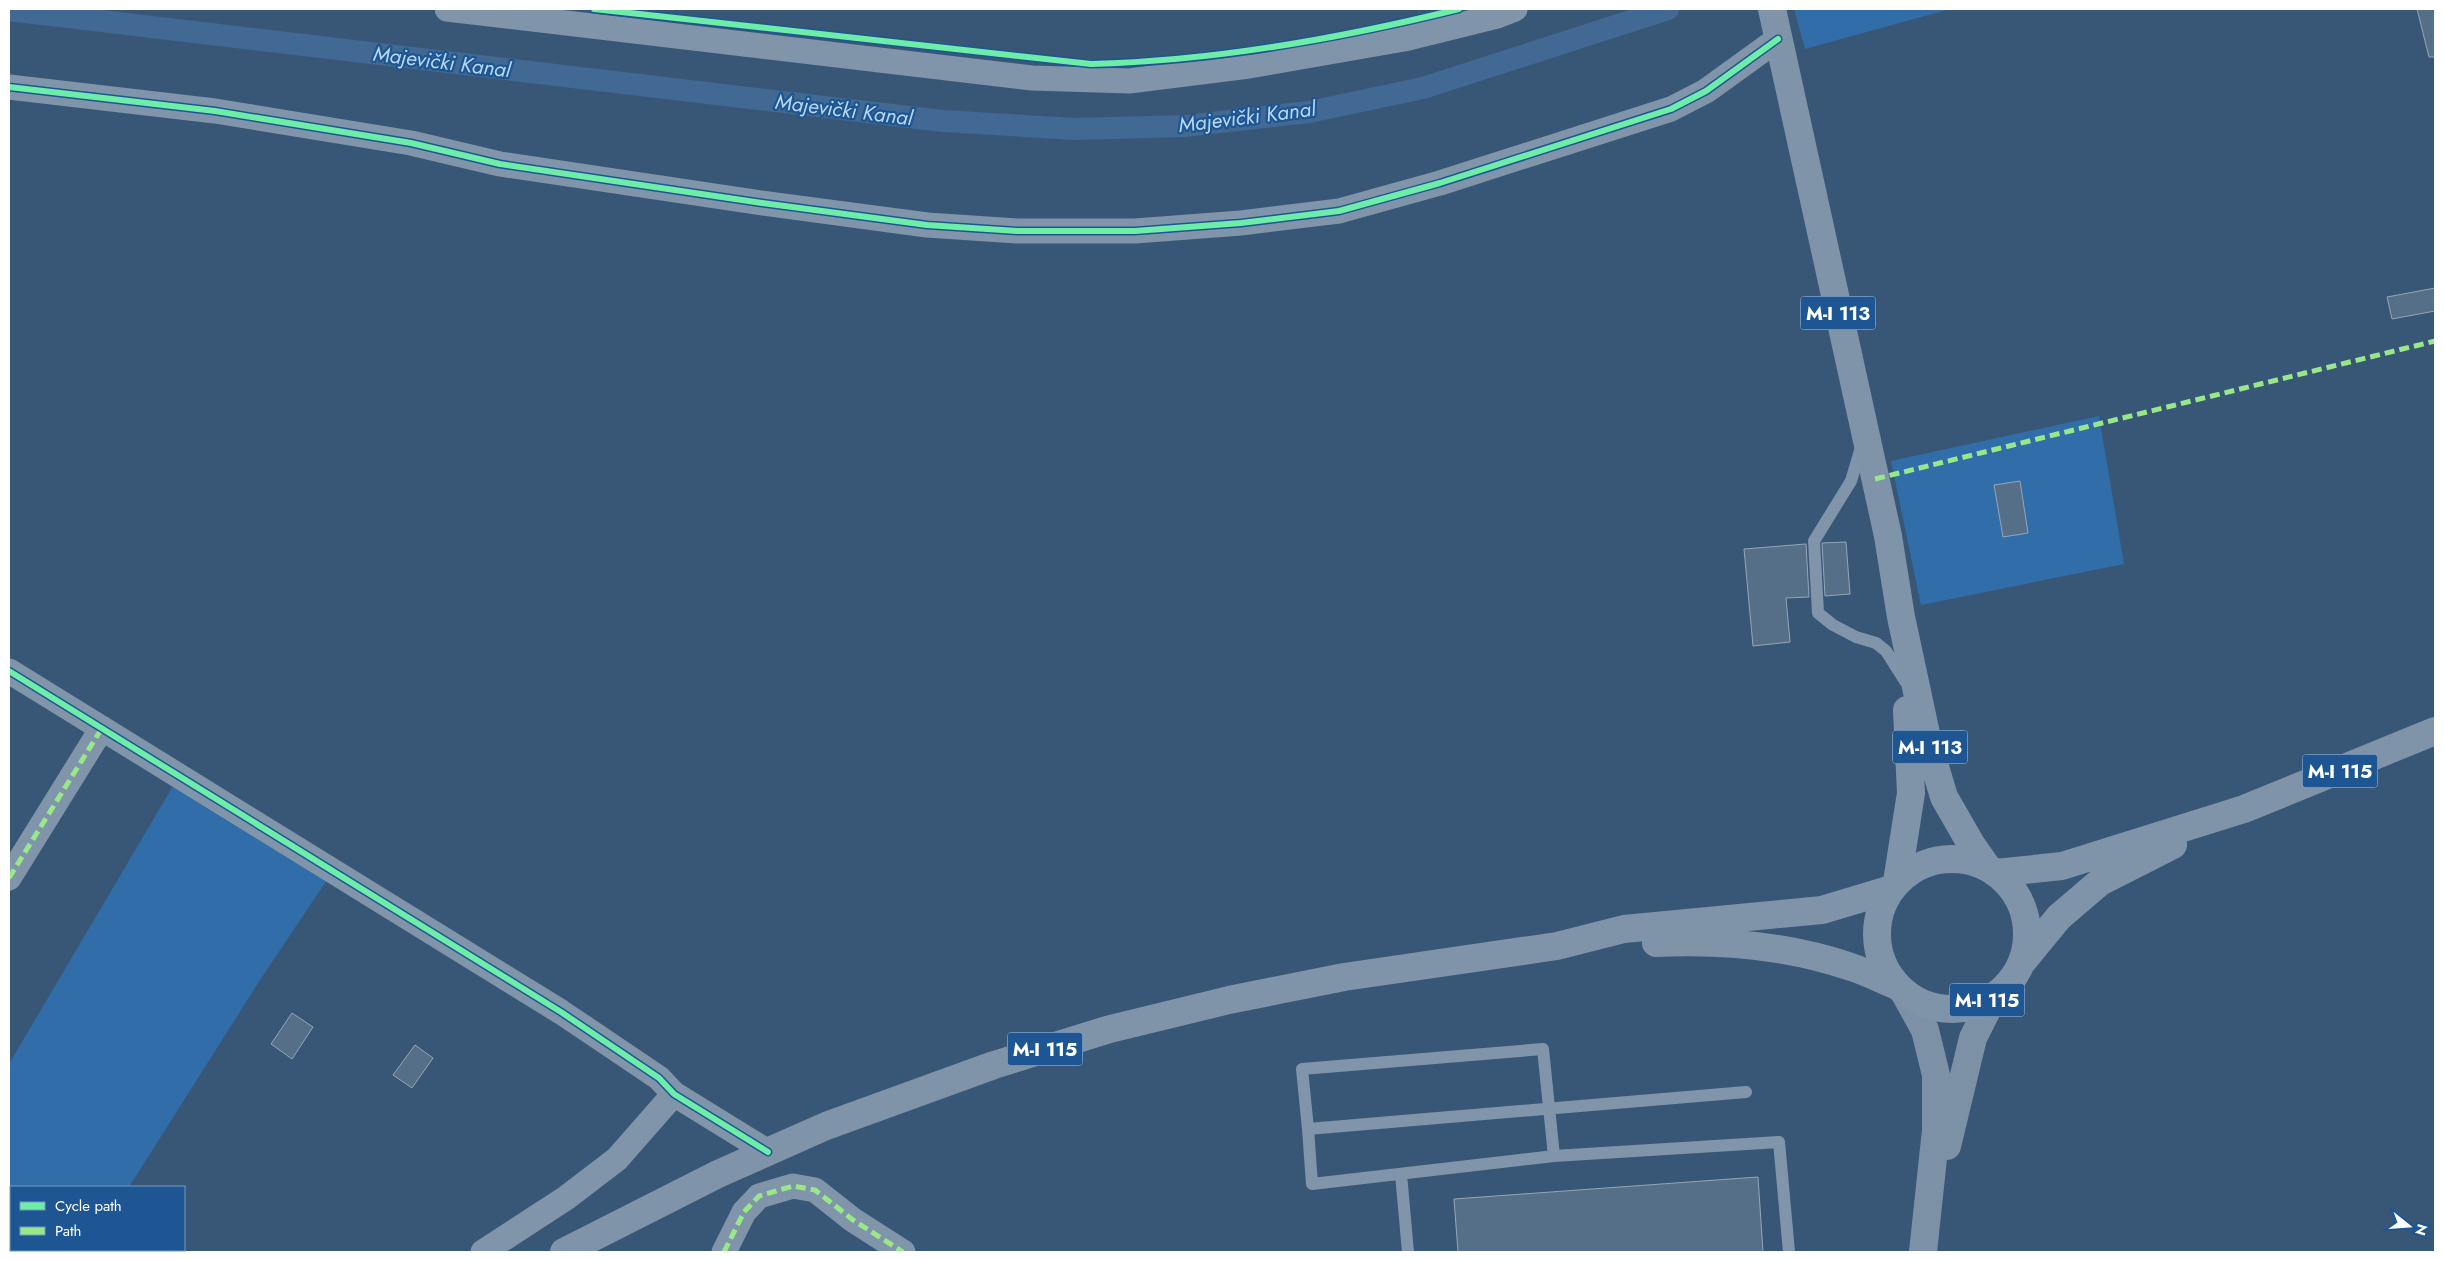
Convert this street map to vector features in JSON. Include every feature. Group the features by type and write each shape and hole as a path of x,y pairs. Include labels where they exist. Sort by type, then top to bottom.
{"main road":[{"name":"M-I 113","path":"1772,9 1888,536 1901,617 1928,743 1944,797 1971,844 1992,870"},
{"name":"M-I 113","path":"1894,886 1911,793 1901,617"},
{"name":"M-I 115","path":"1557,946 1686,942 1752,947 1806,954 1852,967 1901,989 1925,1004 1948,1009 1972,1007 1994,996 2010,981 2022,962 2059,918 2100,882 2244,809 2435,731"},
{"name":"M-I 115","path":"1992,870 2062,866 2244,809"},
{"name":"M-I 115","path":"1901,989 1885,969 1878,942 1877,928 1882,907 1894,886 1916,867 1940,859 1964,859 1992,870 2014,891 2024,913 2027,937 2022,962"},
{"name":"M-I 115","path":"564,1252 663,1201 826,1126 994,1065 1110,1029 1229,1000 1344,977 1557,946 1624,930 1822,910 1894,886"},
{"path":"1901,989 1925,1030 1936,1075 1936,1130 1923,1252"},
{"path":"1923,1252 1973,1038 1994,996"}],"street":[{"path":"447,9 1032,78 1129,81 1249,66 1404,39 1497,16 1515,9"},
{"path":"9,87 215,111 411,143 500,164 908,222 1017,231 1135,232 1241,223 1339,211 1440,183 1671,108 1706,91 1778,39"},
{"path":"9,671 561,1012 659,1078 674,1094 768,1152"},
{"path":"9,878 102,728"},
{"path":"483,1252 566,1198 617,1159 674,1094"},
{"path":"724,1252 744,1212 760,1196 793,1186 815,1190 853,1220 903,1252"}],"lane":[{"path":"1865,435 1851,481 1814,541 1818,612 1833,625 1856,637 1876,643 1886,651 1905,681"},
{"path":"1554,1156 1543,1049 1302,1069 1312,1184 1554,1156 1779,1142 1788,1252"},
{"path":"1308,1129 1549,1107 1746,1092"},
{"path":"1401,1174 1408,1252"}],"shaded area":[{"path":"1794,9 1950,9 1805,49"},
{"path":"2099,416 2124,564 1921,605 1891,461"},
{"path":"173,786 327,880 260,980 130,1186 10,1186 10,1251 87,1252 9,1252 9,1064"}],"building":[{"path":"2417,9 2435,9 2435,57 2429,57"},
{"path":"2435,288 2435,311 2392,319 2387,297"},
{"path":"2020,481 2028,533 2003,537 1994,485"},
{"path":"1846,542 1850,594 1825,596 1822,543"},
{"path":"1806,544 1809,597 1786,598 1790,642 1753,646 1744,549"},
{"path":"292,1013 313,1027 292,1059 271,1044"},
{"path":"415,1045 433,1058 412,1088 393,1075"},
{"path":"1758,1177 1763,1252 1458,1252 1454,1199"}],"waterway":[{"name":"Majevički Kanal","path":"9,10 943,121 1074,129 1185,126 1309,112 1423,88 1668,9"}],"marked path":[{"path":"1875,479 2435,341"},
{"path":"9,878 102,728"},
{"path":"724,1252 744,1212 759,1196 793,1186 815,1190 853,1220 903,1252"}],"cycle path":[{"path":"594,9 1091,64 1184,58 1276,47 1368,30 1459,9"},
{"path":"9,87 215,111 411,143 500,164 762,203 927,225 1017,231 1135,231 1241,223 1339,211 1440,183 1671,109 1706,91 1778,39"},
{"path":"9,671 561,1012 659,1078 674,1094 768,1152"}]}
